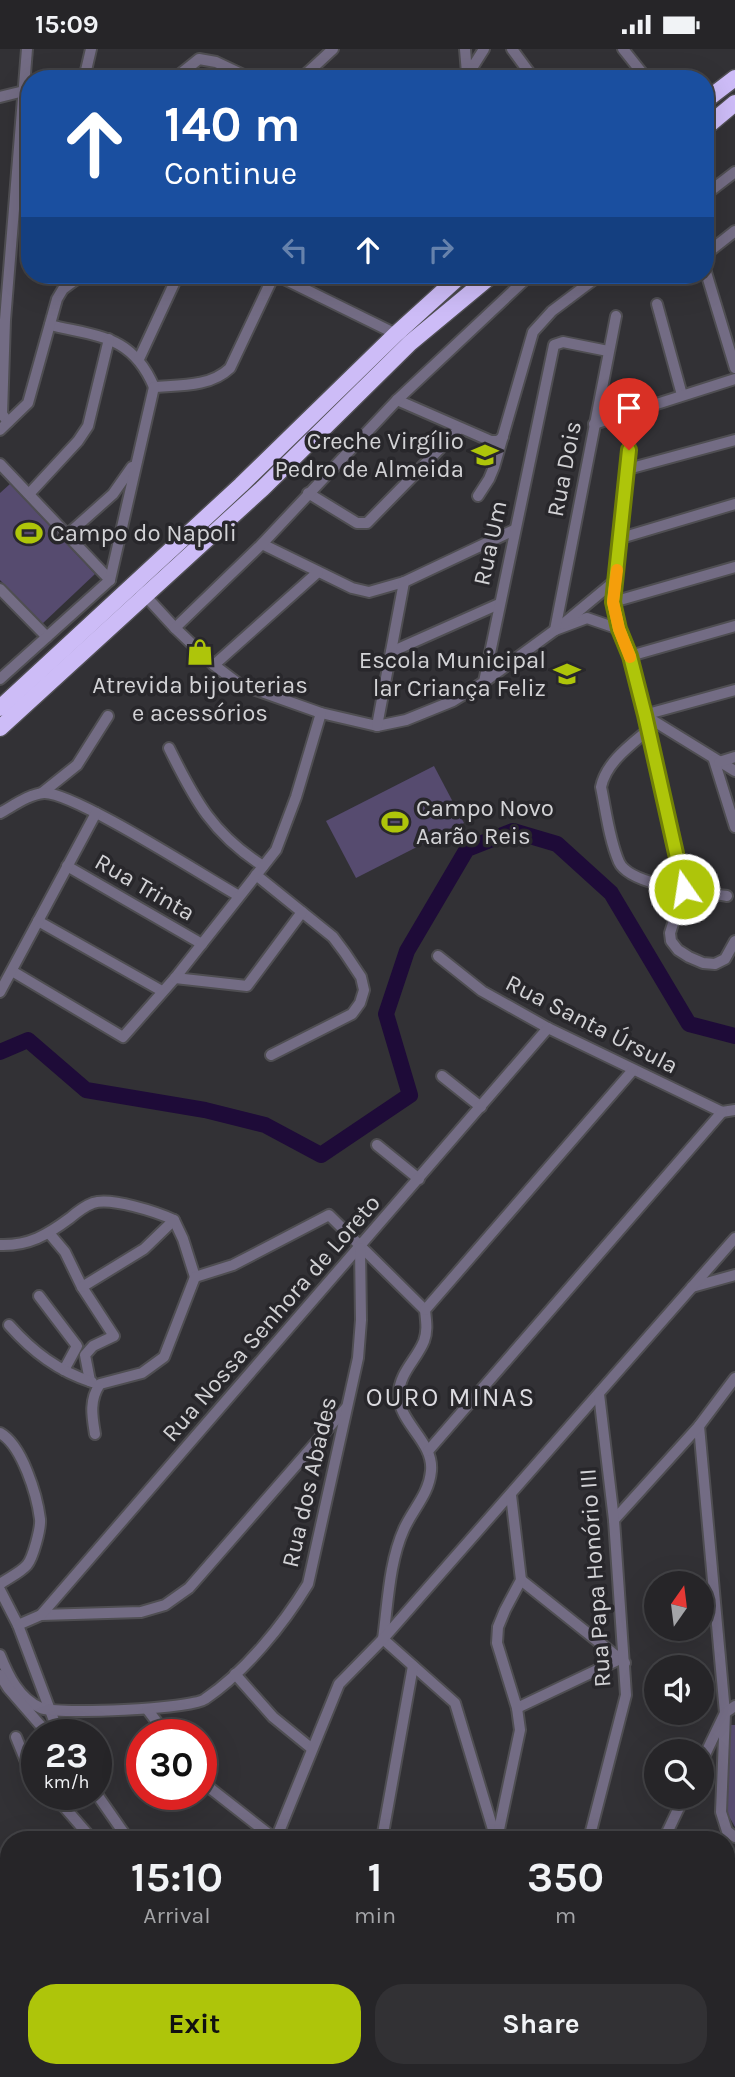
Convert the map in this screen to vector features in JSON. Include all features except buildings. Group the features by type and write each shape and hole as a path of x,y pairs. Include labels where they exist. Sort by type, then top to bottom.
{"highway":[{"path":"714,94 735,78"},
{"path":"714,120 735,103"},
{"path":"0,708 241,485 451,284"},
{"path":"0,727 263,488 410,343 481,284"}],"street":[{"path":"26,70 27,49"},
{"path":"86,70 92,49"},
{"path":"310,70 332,49"},
{"path":"465,49 466,70"},
{"path":"470,70 484,49"},
{"path":"512,49 527,70"},
{"path":"623,49 640,70"},
{"path":"182,70 197,54 233,70"},
{"path":"0,97 21,92"},
{"path":"4,426 3,319 21,124"},
{"path":"714,188 735,173"},
{"path":"714,248 735,231"},
{"path":"4,426 28,403 57,299 70,284"},
{"path":"139,359 174,284"},
{"path":"154,387 194,384 225,373 230,368 271,284"},
{"path":"293,284 396,334"},
{"path":"175,628 261,544 397,400 520,284"},
{"path":"478,496 489,479 533,332 552,311 588,284"},
{"path":"710,284 735,368"},
{"path":"657,305 682,395"},
{"name":"Rua Dois","path":"555,630 616,316"},
{"path":"0,679 110,580 154,387 139,359 130,350 109,339 50,325"},
{"path":"29,494 78,441 88,426 109,339"},
{"name":"Rua Um","path":"484,682 554,345 563,341 608,351"},
{"path":"594,424 735,379"},
{"path":"397,400 491,441 498,441 503,437"},
{"path":"631,411 628,469 613,602 645,715 684,889 670,933 671,941 678,950 703,963 715,964 725,958 735,941"},
{"path":"308,493 357,523 367,523 459,429"},
{"path":"628,469 735,440"},
{"path":"67,535 113,494 137,458"},
{"path":"0,464 110,580"},
{"path":"621,538 735,504"},
{"path":"261,544 352,588 369,592 404,582 514,530"},
{"path":"613,602 735,567"},
{"path":"214,665 318,572"},
{"path":"133,585 214,665 239,684 321,713 377,726 405,720 453,701 484,682 555,630 615,580"},
{"path":"377,726 404,582"},
{"path":"3,596 47,637"},
{"path":"391,652 499,604"},
{"path":"555,630 587,618 619,629"},
{"path":"630,656 735,626"},
{"path":"645,715 735,690"},
{"path":"12,971 123,1037 175,978 276,850 296,797 321,713"},
{"path":"645,715 735,771"},
{"path":"0,813 42,793 77,765 108,716"},
{"path":"647,731 624,750 603,774 601,787 620,865 636,877 727,896"},
{"path":"169,748 190,791 217,830 302,912 333,937 361,977 364,990 360,1003 352,1014 271,1055"},
{"path":"717,761 735,757"},
{"path":"717,761 735,827"},
{"path":"42,793 58,794 96,813 239,896"},
{"path":"0,992 96,813"},
{"name":"Rua Trinta","path":"68,866 202,944"},
{"path":"175,978 247,986 302,912"},
{"path":"38,921 162,991"},
{"name":"Rua Santa Úrsula","path":"438,956 482,991 548,1028 722,1112"},
{"name":"Rua Nossa Senhora de Loreto","path":"18,1625 41,1615 548,1028"},
{"path":"425,1310 633,1070"},
{"path":"442,1076 481,1107"},
{"path":"428,1451 722,1112 735,1110"},
{"path":"377,1145 419,1179"},
{"path":"0,1245 25,1244 49,1233 94,1203 111,1202 174,1220 195,1277 164,1357 142,1373 95,1382 64,1370 28,1346 9,1325"},
{"path":"195,1277 233,1265 329,1215 425,1310 427,1329 423,1342 404,1373 399,1392 400,1407 428,1451 432,1469 427,1490 404,1528 395,1558 383,1639"},
{"path":"82,1287 144,1249 174,1220"},
{"path":"49,1233 65,1252 82,1287 114,1336 93,1346 85,1355 95,1382 91,1408 95,1434"},
{"path":"278,1831 339,1684 383,1639 511,1495 735,1238"},
{"name":"Rua dos Abades","path":"51,1711 147,1709 202,1701 235,1674 288,1615 308,1584 358,1358 361,1320 360,1248"},
{"path":"692,1287 735,1275"},
{"path":"39,1297 77,1346 64,1370"},
{"path":"614,1520 699,1426 735,1378"},
{"name":"Rua Papa Honório III","path":"591,1831 626,1695 614,1520 599,1394"},
{"path":"41,1615 141,1612 165,1605 188,1588 347,1406"},
{"path":"699,1426 725,1713 721,1812 727,1831"},
{"path":"0,1433 9,1438 22,1460 41,1522 27,1565 0,1584"},
{"path":"498,1831 520,1730 517,1708 498,1643 498,1627 521,1580 511,1495"},
{"path":"517,1708 622,1662 521,1580"},
{"path":"0,1590 18,1625 54,1719"},
{"path":"383,1639 455,1703 494,1831"},
{"path":"0,1655 9,1676 28,1700 51,1711"},
{"path":"383,1831 413,1666"},
{"path":"235,1674 273,1717 311,1748"},
{"path":"1,1679 35,1719"},
{"path":"713,1739 725,1713 735,1706"},
{"path":"147,1709 155,1719"},
{"path":"16,1737 21,1749"},
{"path":"217,1794 265,1831"},
{"path":"668,1831 678,1809"},
{"path":"67,1810 85,1831"},
{"path":"108,1810 122,1831"}],"shaded area":[{"name":"Campo do Napoli","path":"10,484 95,574 42,624 0,580 0,493"},
{"name":"Campo Novo Aarão Reis","path":"434,766 464,823 356,878 326,821"},
{"path":"729,1725 735,1725 735,1827 726,1811"}],"waterway":[{"path":"0,1052 28,1040 86,1090 205,1110 265,1125 321,1155 410,1095 386,1014 407,951 467,849 513,831 557,844 611,893 689,1024 735,1036"}],"slow traffic":[{"path":"617,570 613,602 619,629 630,657"}],"place":[{"name":"Creche Virgílio Pedro de Almeida","path":"485,455"},
{"name":"Campo do Napoli","path":"29,533"},
{"name":"Atrevida bijouterias e acessórios","path":"200,652"},
{"name":"Escola Municipal lar Criança Feliz","path":"567,674"},
{"name":"Campo Novo Aarão Reis","path":"395,822"}],"district":[{"name":"OURO MINAS","path":"451,1397"}],"route":[{"path":"629,450 613,602 645,715 684,889"}]}
